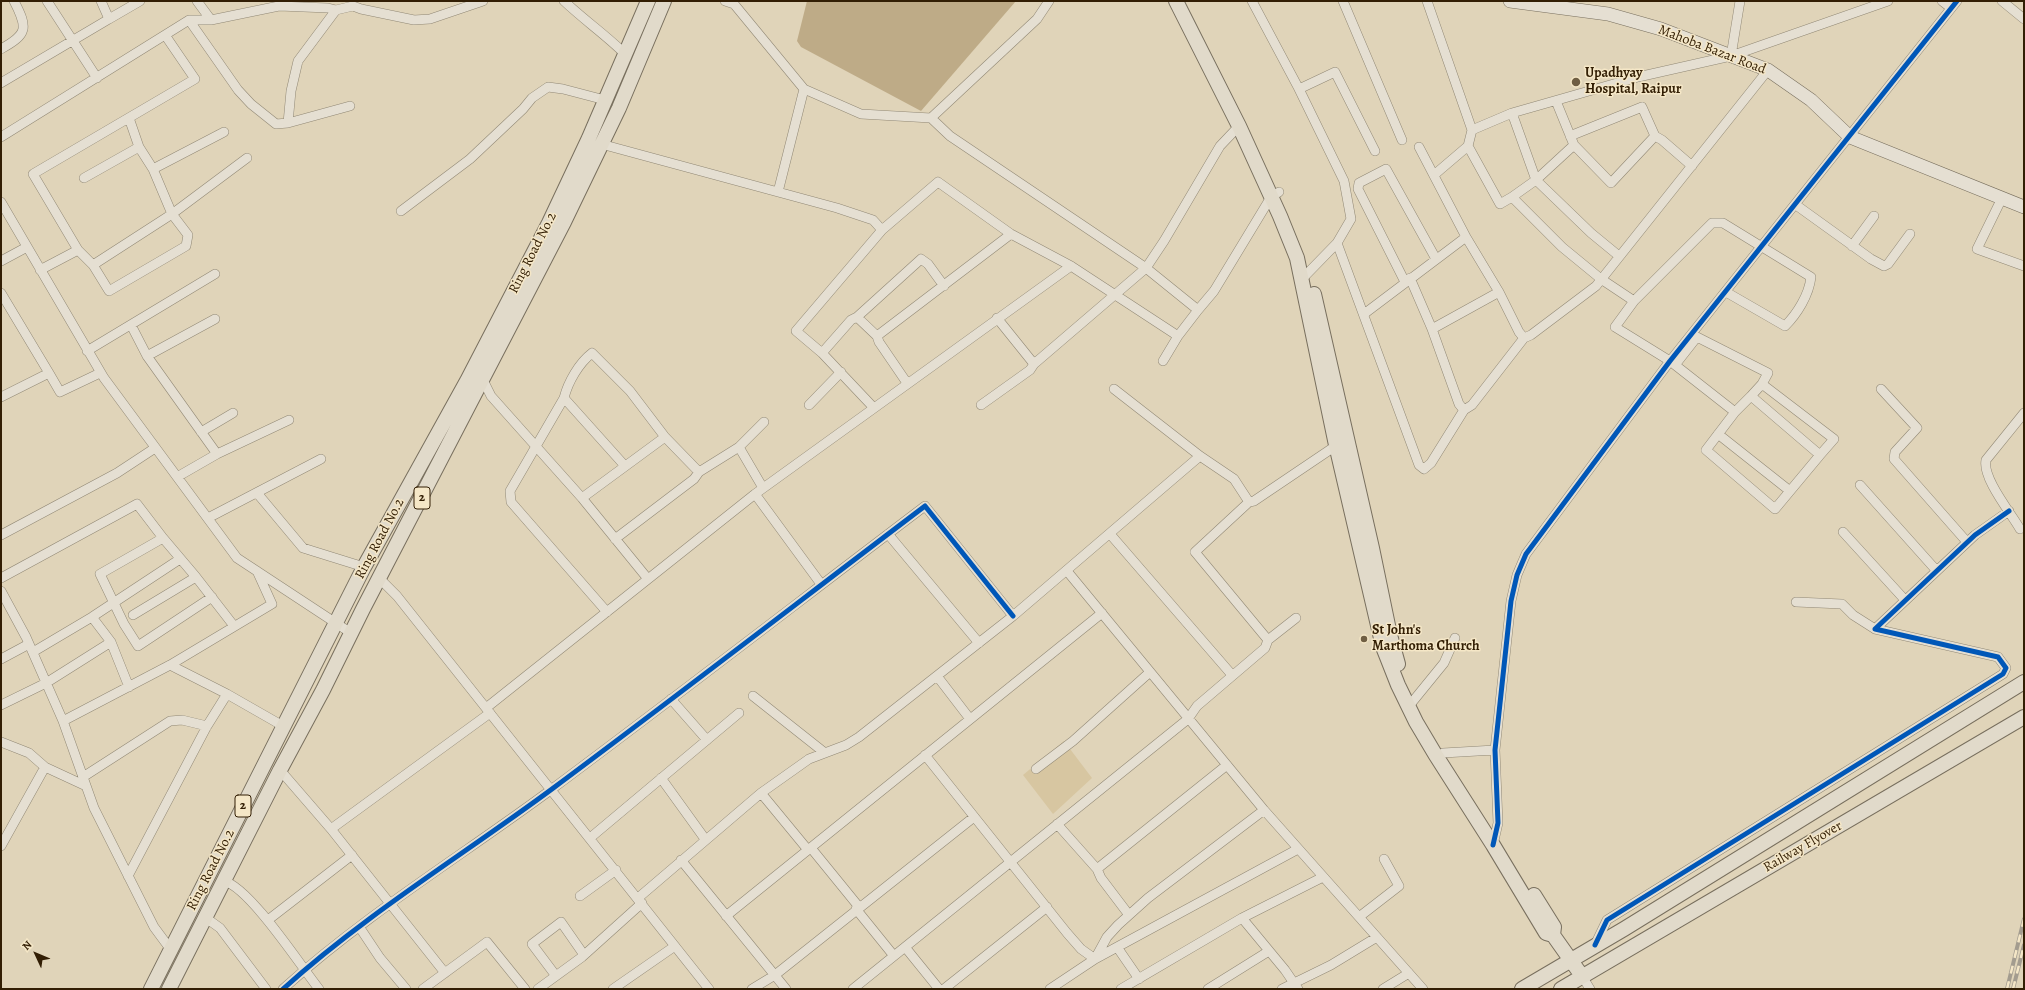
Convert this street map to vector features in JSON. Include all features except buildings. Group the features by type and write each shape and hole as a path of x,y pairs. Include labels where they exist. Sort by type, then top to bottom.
{"main road":[{"name":"Ring Road No.2","path":"151,989 364,567 467,381 545,230 605,100 648,1"},
{"name":"Ring Road No.2","path":"169,989 280,770 323,690 379,578 564,222 622,101 664,1"},
{"path":"1176,1 1275,194"},
{"path":"1187,1 1275,194 1297,258 1305,276 1383,647 1434,754 1494,840"},
{"name":"Railway Flyover","path":"1522,989 1624,929 2024,682"},
{"path":"1411,703 1444,753 1546,932 1553,935 1569,960 1582,976"},
{"name":"Railway Flyover","path":"1561,989 2024,717"}],"street":[{"path":"1,49 18,40 22,33 22,17 14,1"},
{"path":"47,1 97,78"},
{"path":"101,1 109,19"},
{"path":"1,83 140,1"},
{"path":"197,1 211,20"},
{"path":"288,123 291,91 298,61 336,10 355,3 361,9 414,20 430,19 483,1"},
{"path":"564,1 585,21 611,40 625,54"},
{"path":"725,1 734,4 804,89 861,114 931,118 950,136 1146,268 1198,310"},
{"path":"931,118 1037,19 1049,1"},
{"path":"1252,1 1299,89 1344,181 1351,219 1337,243 1305,276"},
{"path":"1343,1 1402,140"},
{"path":"1427,1 1472,130 1468,146 1434,174"},
{"name":"Mahoba Bazar Road","path":"1510,1 1608,14 1661,29 1768,70 1812,100 1850,137 2024,207"},
{"path":"1731,56 1740,1"},
{"path":"1472,130 1512,113 1638,77 1731,56 1888,1"},
{"path":"1494,840 1498,823 1496,750 1511,601 1517,575 1526,554 1726,292 1954,5 1942,1"},
{"path":"2002,1 2024,19"},
{"path":"1,137 189,20 211,20 280,4 336,10"},
{"path":"189,20 238,90 251,104 276,124 288,123 350,106"},
{"path":"129,118 139,147 153,169 172,214 188,235 186,246 109,291 93,265 78,250 33,174 195,79 166,35"},
{"path":"1337,243 1419,465 1424,469 1431,463 1464,410 1472,405 1524,338 1531,335 1596,286 1768,70"},
{"path":"1299,89 1335,72 1375,151"},
{"path":"401,211 470,159 523,110 532,98 548,87 563,89 605,100"},
{"path":"778,192 804,89"},
{"path":"1556,101 1574,145 1611,183 1655,136"},
{"path":"1570,136 1642,107 1655,136 1662,140 1692,166"},
{"path":"1512,113 1536,180 1591,233 1619,256"},
{"path":"981,405 1030,370 1034,364 1146,268 1164,241 1220,146 1239,126"},
{"path":"153,169 224,132"},
{"path":"601,144 837,208 873,220 882,230"},
{"path":"1468,146 1500,204 1536,180 1574,145"},
{"path":"84,178 139,147"},
{"path":"1419,148 1466,237 1499,292 1519,332 1524,338"},
{"path":"93,265 172,214 247,158"},
{"path":"1436,259 1386,169 1360,183 1358,189 1432,330 1459,404 1464,410"},
{"path":"874,408 822,352 796,330 882,230 938,182 1011,234 1071,266 1178,336"},
{"path":"1163,361 1178,336 1214,292 1275,194"},
{"path":"1512,197 1562,247 1601,279 1634,301"},
{"path":"2002,198 1978,249 2024,266"},
{"path":"1,202 5,218 27,247 100,373 237,558 351,633"},
{"path":"1796,205 1852,246 1884,266 1888,264 1910,234"},
{"path":"1852,246 1874,216"},
{"path":"1726,292 1785,326 1791,320 1810,289 1811,277 1723,223 1712,223 1634,301 1616,327 1672,363 1735,412"},
{"path":"877,336 1011,234"},
{"path":"1364,314 1407,280 1466,237"},
{"path":"1,261 27,247"},
{"path":"40,270 78,250"},
{"path":"822,352 850,320 857,317 920,259 928,264 944,286"},
{"path":"331,829 488,711 607,612 755,494 1071,266"},
{"path":"88,351 215,274"},
{"path":"1432,330 1499,292"},
{"path":"1,293 60,392 100,373"},
{"path":"857,317 877,336 879,342 907,383"},
{"path":"997,318 1034,364"},
{"path":"147,356 215,319"},
{"path":"131,325 147,356 217,454"},
{"path":"1672,363 1697,337 1768,373 1762,384 1735,412 1706,450 1774,509 1834,439 1762,384"},
{"path":"607,612 511,502 510,491 564,398 566,390 584,359 592,353 630,391 665,437 699,472"},
{"path":"809,405 841,372"},
{"path":"1,397 49,373"},
{"path":"483,380 491,396 582,498 648,579"},
{"path":"1114,389 1200,456 1234,479 1249,502"},
{"path":"1881,389 1917,428 1895,452 1894,459 1967,542"},
{"path":"1751,396 1820,455"},
{"path":"564,398 625,466"},
{"path":"201,432 233,413"},
{"path":"2020,529 1989,479 1984,468 1986,460 2024,413"},
{"path":"177,477 217,454 289,420"},
{"path":"615,539 694,478 699,472 739,447 764,422"},
{"path":"1718,434 1790,491"},
{"path":"582,498 665,437"},
{"path":"1268,640 1195,552 1249,502 1254,501 1341,442"},
{"path":"739,447 763,488"},
{"path":"1,535 117,473 155,448"},
{"path":"538,989 584,955 681,860 761,793 809,759 846,745 859,737 1014,616 1200,456"},
{"path":"208,518 321,459"},
{"path":"1860,485 1936,570"},
{"path":"257,493 303,548 364,567"},
{"path":"755,494 821,584"},
{"path":"1,578 137,504 234,626"},
{"path":"283,989 304,970 391,905 551,790 925,506 1014,616"},
{"path":"1875,629 1967,542 2009,511"},
{"path":"1843,532 1905,600"},
{"path":"888,534 979,643"},
{"path":"1110,534 1232,675"},
{"path":"163,538 100,574 124,624 138,646 212,597"},
{"path":"1,659 31,648 92,617 180,559"},
{"path":"63,721 129,687 272,604 257,571"},
{"path":"1067,571 1264,810 1423,989"},
{"path":"133,616 196,577"},
{"path":"379,578 397,596 616,870 705,987"},
{"path":"1,591 4,605 31,648 63,721 94,808 154,927 171,950"},
{"path":"1595,945 1607,920 2003,674 2006,668 1998,658 1875,629 1853,614 1842,604 1796,602"},
{"path":"726,916 1102,613"},
{"path":"92,617 110,642 129,687"},
{"path":"853,989 1188,719 1197,706 1265,648 1268,640 1296,618"},
{"path":"1411,703 1444,663 1455,638"},
{"path":"1,705 46,683 110,642"},
{"path":"170,664 283,726"},
{"path":"1036,769 1073,741 1150,672"},
{"path":"937,676 970,719"},
{"path":"128,876 207,726 227,694"},
{"path":"753,696 825,753"},
{"path":"671,699 707,740"},
{"path":"590,838 738,713"},
{"path":"85,782 170,721 182,720 207,726"},
{"path":"1,742 29,753 45,767 85,782"},
{"path":"1444,753 1496,750"},
{"path":"925,755 1081,949 1095,959"},
{"path":"1097,870 1227,765"},
{"path":"1,846 45,767"},
{"path":"280,770 331,829 445,973"},
{"path":"661,778 705,839"},
{"path":"761,793 858,908 894,956"},
{"path":"1095,959 1107,938 1148,898 1264,810"},
{"path":"752,989 775,975 974,817"},
{"path":"1057,824 1097,870 1101,878 1129,915"},
{"path":"1050,989 1095,959 1298,849"},
{"path":"268,920 352,855"},
{"path":"1359,917 1399,886 1384,859"},
{"path":"681,860 786,989"},
{"path":"580,896 616,870"},
{"path":"1121,989 1242,918 1323,877"},
{"path":"224,881 232,883 268,920 319,989"},
{"path":"944,989 1047,907"},
{"path":"206,918 220,928 266,989"},
{"path":"1242,918 1296,986"},
{"path":"556,976 532,944 561,922 584,955"},
{"path":"360,928 380,958 406,989"},
{"path":"1282,989 1296,986 1377,937"},
{"path":"423,989 487,942 525,989"},
{"path":"613,989 675,946"},
{"path":"905,947 939,989"},
{"path":"1118,947 1139,979"},
{"path":"1208,989 1269,951"},
{"path":"1383,989 1409,973"},
{"path":"1582,976 1590,989"}],"shaded area":[{"path":"807,1 1016,1 921,111 801,47 797,41"},
{"path":"1064,741 1092,778 1053,814 1023,775"}],"railway":[{"path":"2007,989 2024,919"},
{"path":"2013,989 2024,945"}],"cycle path":[{"path":"1493,845 1498,823 1495,750 1511,601 1517,575 1526,554 1670,361 1957,1"},
{"path":"283,989 348,935 381,910 552,789 925,506 1013,616"},
{"path":"1595,945 1607,920 2003,674 2006,668 1998,657 1875,629 1975,535 2009,511"}],"place":[{"name":"Upadhyay Hospital, Raipur","path":"1576,82"},
{"name":"St John's Marthoma Church","path":"1364,639"}]}
